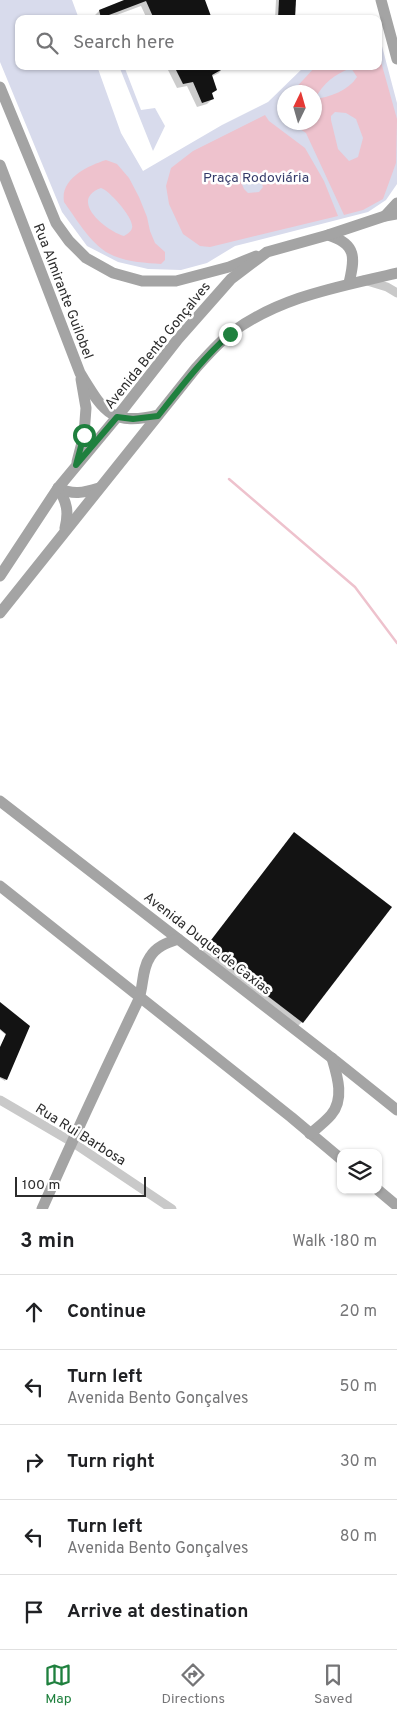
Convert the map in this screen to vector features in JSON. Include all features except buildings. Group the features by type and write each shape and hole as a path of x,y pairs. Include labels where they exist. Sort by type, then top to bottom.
{"main road":[{"path":"381,0 397,59"},
{"name":"Rua Almirante Guilobel","path":"0,87 56,223 69,241 86,258 113,273 142,281 176,281 267,252"},
{"name":"Rua Almirante Guilobel","path":"0,165 80,373 100,404 117,417"},
{"path":"385,216 397,203"},
{"name":"Avenida Bento Gonçalves","path":"0,576 58,488 178,339 232,279 267,252 397,214"},
{"path":"328,235 340,238 354,255 354,264 349,283"},
{"path":"0,613 99,488 214,348 236,329 257,316 290,301 349,283 395,274"},
{"path":"76,465 84,435 86,408 80,373"},
{"path":"117,417 133,419 158,416"},
{"path":"58,488 77,494 99,488"},
{"path":"58,488 67,506 68,518 64,532"},
{"name":"Avenida Duque de Caxias","path":"0,801 397,1110"},
{"path":"0,886 337,1156"},
{"path":"42,1209 140,997 148,960 165,943 178,939"},
{"path":"310,1134 332,1114 336,1106 339,1094 339,1080 332,1058"},
{"path":"382,1193 397,1206"}],"street":[{"path":"364,280 387,287 397,293"},
{"name":"Rua Rui Barbosa","path":"0,1100 72,1142 172,1209"}],"green space":[{"name":"Praça Rodoviária","path":"0,0 72,0 78,15 15,15 15,70 98,70 121,133 143,171 222,125 268,102 277,93 277,130 322,130 322,85 285,85 301,70 382,70 382,46 397,103 397,184 386,200 368,212 235,246 207,263 181,270 148,269 118,262 87,246 62,212 0,62"},
{"path":"121,70 126,70 141,110 155,108 165,126 153,151"}],"shaded area":[{"path":"382,65 397,119 396,163 383,199 363,210 344,215 306,133 302,130 322,130 322,98 333,95 349,86 357,77 352,70 382,70","holes":["335,112 346,113 356,119 363,138 358,157 349,161 338,149 331,116"]},
{"path":"312,70 347,70 330,80 322,88 322,85 298,85"},
{"path":"265,115 277,127 277,130 281,130 305,148 324,181 338,216 210,247 200,246 183,234 169,204 166,186 171,168 193,151","holes":["252,172 257,172 263,187 259,192 248,193 240,180"]},
{"path":"106,160 117,164 129,178 147,217 155,243 165,252 165,260 161,264 126,260 106,252 86,233 64,202 66,187 71,180 83,170","holes":["101,188 121,205 130,218 132,228 124,236 100,222 93,215 89,207 88,200 92,193"]}],"waterway":[{"path":"229,479 355,587 397,643"}],"route":[{"path":"84,435 76,465 117,417 133,419 158,416 196,368 230,334"}]}
